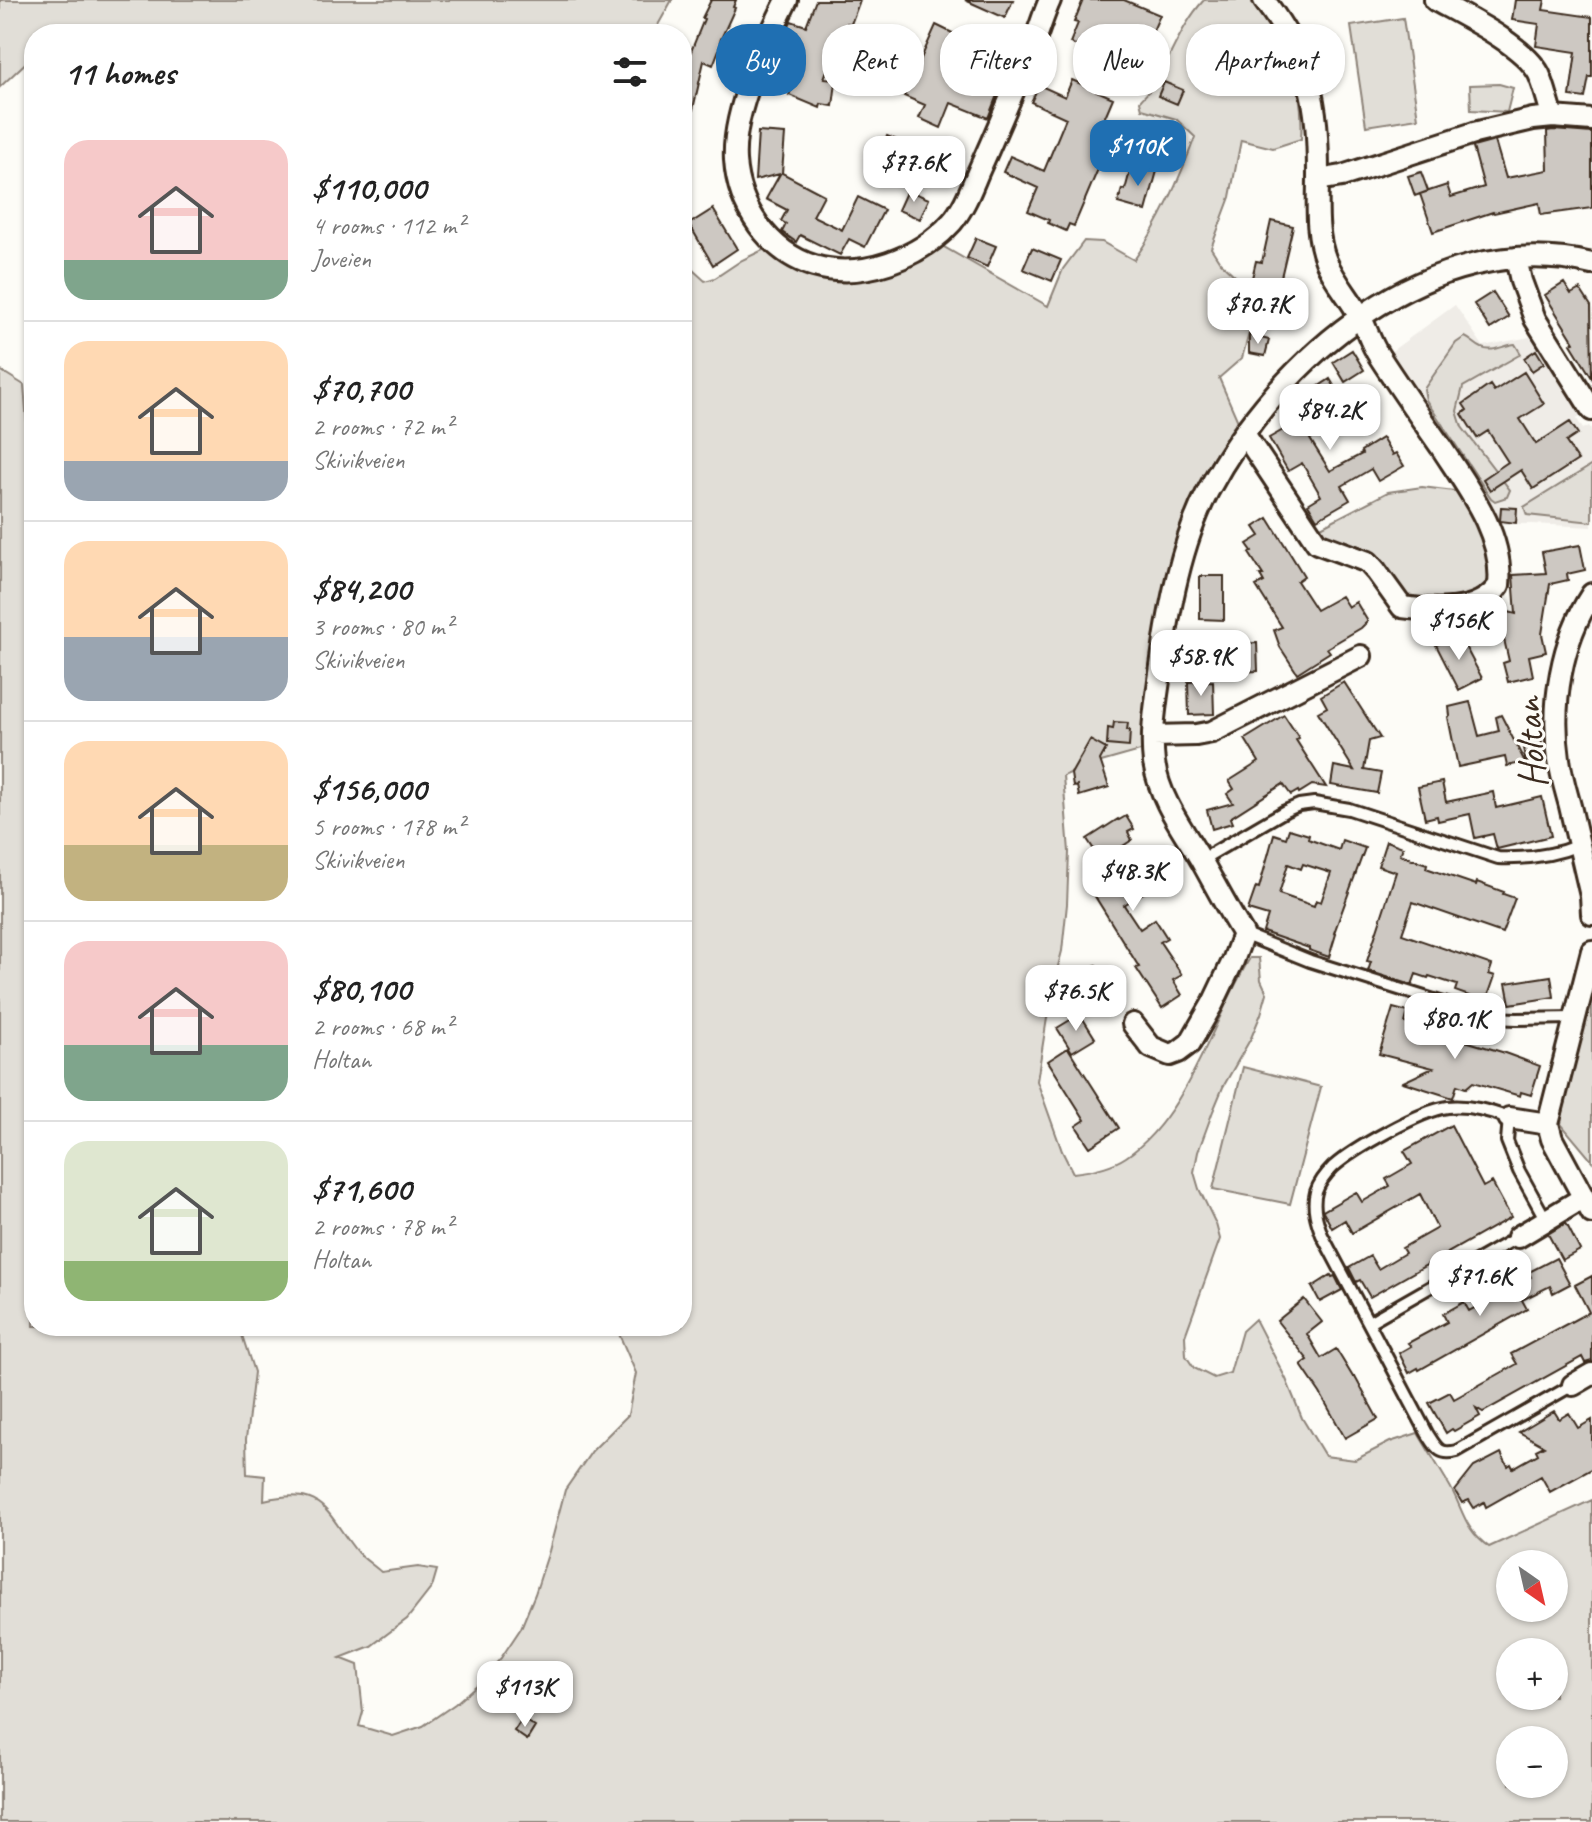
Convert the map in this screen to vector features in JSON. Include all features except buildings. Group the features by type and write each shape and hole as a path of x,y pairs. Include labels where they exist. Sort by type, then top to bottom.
{"street":[{"path":"787,0 750,83 738,123 735,140 737,171 750,210 763,231 776,244 795,258 816,267 841,269 867,268 896,261 922,249 954,219 986,154 1050,0"},
{"path":"1245,435 1317,543 1368,562 1402,607 1430,611 1470,606 1489,598 1499,585 1500,566 1489,528 1475,499 1377,353 1360,316 1324,258 1318,230 1317,125 1312,89 1294,44 1264,0"},
{"path":"1435,0 1511,45 1527,59 1538,73 1553,117"},
{"path":"1318,180 1342,176 1474,133 1533,119 1592,120"},
{"path":"1516,258 1535,319 1589,399"},
{"path":"1133,1024 1151,1047 1170,1055 1190,1043 1213,1003 1243,934 1174,819 1161,790 1154,762 1153,736 1166,626 1191,531 1207,493 1264,408 1304,365 1360,316 1383,301 1419,283 1486,261 1566,258 1592,264"},
{"name":"Holtan","path":"1592,594 1572,634 1561,672 1556,717 1559,760 1591,896 1592,914"},
{"path":"1153,736 1212,732 1361,656"},
{"path":"1518,1237 1546,1220 1588,1206 1552,1139 1548,1124 1592,951"},
{"path":"1509,1118 1548,1124"},
{"path":"1573,1385 1592,1374"}],"lane":[{"path":"1201,860 1285,811 1314,803 1349,809 1498,858 1541,856 1579,845"},
{"path":"1243,934 1335,970 1491,1018 1574,1018"},
{"path":"1546,1220 1519,1171 1507,1141 1509,1118 1470,1107 1445,1107 1430,1111 1346,1157 1327,1174 1315,1197 1316,1220 1322,1235 1435,1446 1445,1453 1457,1451 1573,1385"},
{"path":"1369,1322 1518,1237"}],"shaded area":[{"path":"0,0 672,0 659,24 24,24 24,64 0,87"},
{"path":"1204,0 1253,0 1269,24 1186,24"},
{"path":"1403,18 1418,118 1366,126 1351,26"},
{"path":"1186,24 1186,96 1299,96 1301,139 1273,148 1241,140 1230,197 1211,248 1220,262 1249,289 1254,316 1242,358 1219,378 1240,426 1220,450 1191,504 1144,750 1063,776 1069,852 1067,904 1062,951 1051,993 1037,1081 1073,1173 1101,1168 1126,1157 1166,1118 1197,1065 1250,958 1259,958 1261,980 1267,993 1261,1014 1223,1087 1198,1152 1194,1172 1220,1239 1185,1336 1186,1356 1194,1368 1214,1378 1230,1373 1242,1331 1255,1319 1302,1418 1325,1456 1355,1460 1390,1442 1418,1433 1469,1525 1489,1547 1592,1500 1592,1822 0,1822 0,370 24,385 24,1336 242,1336 254,1372 246,1439 247,1474 265,1476 264,1500 300,1497 312,1500 330,1514 357,1552 381,1572 418,1567 437,1570 432,1587 407,1619 371,1646 340,1658 358,1665 363,1712 359,1726 393,1736 423,1726 455,1704 501,1658 521,1628 549,1551 565,1490 592,1451 628,1415 636,1373 620,1336 692,1336 692,269 705,281 765,249 788,265 820,278 858,279 908,267 942,246 1048,306 1063,269 1084,241 1102,242 1134,260 1169,200 1195,137 1176,119 1142,109 1140,101 1145,96 1170,96 1170,55"},
{"path":"1499,84 1513,88 1507,112 1471,110 1470,85"},
{"path":"1455,305 1483,346 1530,337 1579,411 1577,419 1583,429 1589,426 1592,430 1592,527 1496,524 1484,489 1389,353"},
{"path":"1465,337 1486,349 1515,344 1521,354 1463,387 1457,411 1462,427 1510,490 1507,497 1495,501 1426,400 1424,389 1456,343"},
{"path":"1592,465 1592,522 1527,515 1524,507"},
{"path":"1422,487 1462,492 1492,551 1495,582 1464,601 1411,600 1400,595 1313,531 1388,492"},
{"path":"1592,995 1592,1161 1561,1124 1567,1088"},
{"path":"1243,1067 1321,1087 1290,1204 1213,1189"}]}
